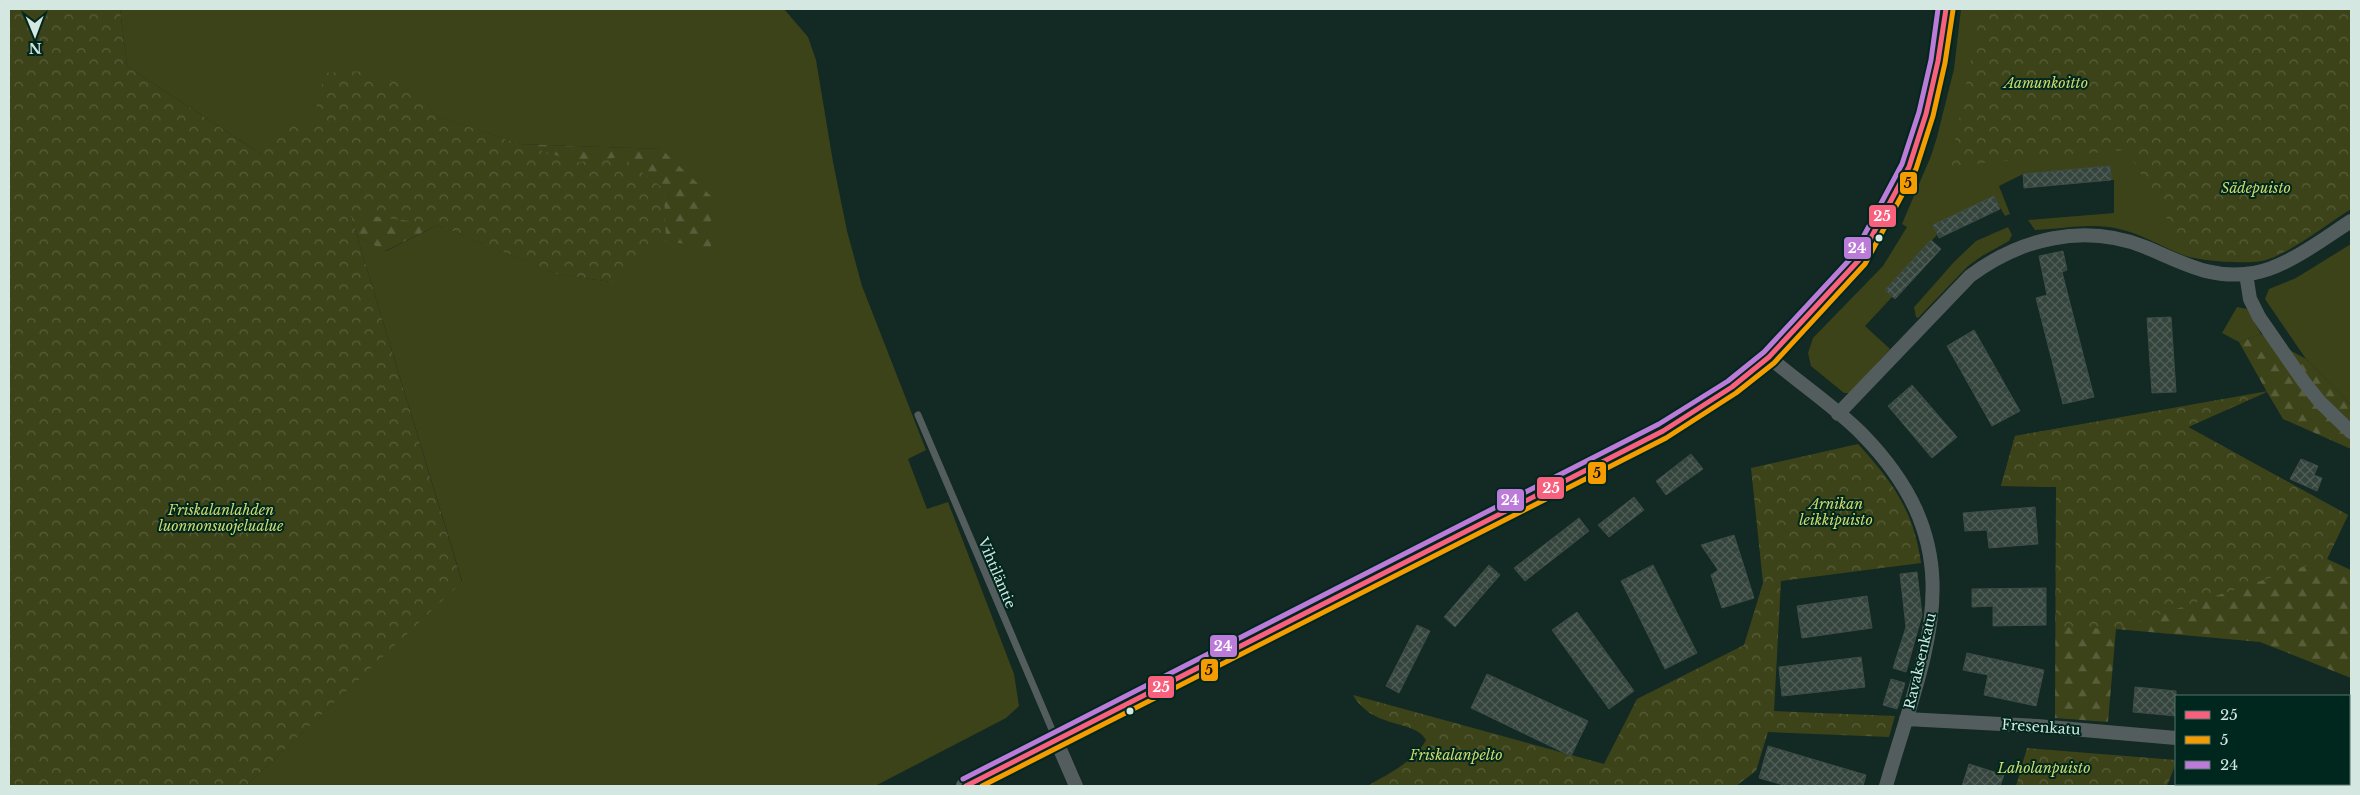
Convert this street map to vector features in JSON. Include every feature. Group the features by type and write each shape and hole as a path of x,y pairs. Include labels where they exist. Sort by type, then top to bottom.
{"main road":[{"path":"966,786 1663,431 1732,387 1769,357 1859,260 1909,168 1930,96 1938,61 1946,9"}],"street":[{"path":"1838,414 1970,276 2008,252 2029,244 2064,236 2104,236 2125,240 2199,270 2246,274 2282,264 2351,221"},
{"path":"2246,274 2250,300 2259,317 2304,382 2320,402 2351,432"},
{"name":"Ravaksenkatu","path":"1769,357 1860,432 1900,479 1923,527 1931,560 1934,587 1930,632 1886,786"},
{"name":"Fresenkatu","path":"1906,720 2037,726 2175,738"},
{"path":"1056,740 1076,786"}],"lane":[{"name":"Vihtiläntie","path":"918,415 1056,740"}],"green space":[{"name":"Friskalanlahden luonnonsuojelualue","path":"9,9 120,9 127,66 262,155 277,128 313,121 325,73 364,71 404,85 425,101 435,115 519,144 579,162 622,157 664,189 666,241 613,282 557,274 438,225 350,213 462,582 246,786 9,786"},
{"path":"120,9 784,9 808,37 816,60 847,231 862,286 926,450 908,459 927,509 948,502 1014,674 1019,706 1006,718 875,786 246,786 462,581 357,236 386,251 438,225 557,274 612,282 666,241 661,149 519,144 435,115 425,101 350,213 127,66"},
{"name":"Sädepuisto","path":"1961,9 2024,9 2351,209 2287,251 2266,260 2248,262 2211,261 2183,255 2141,236 2115,228 2085,226 2035,230 2028,220 2114,213 2114,180 2111,180 2110,166 2023,174 1999,186 2010,214 2005,216 1994,197 1933,225 1937,235 1885,290 1893,296 1865,326 1890,349 1850,393 1844,393 1811,366 1808,353 1813,338 1883,266 1907,227 1902,224 1931,156 1954,69"},
{"name":"Aamunkoitto","path":"1981,9 2351,9 2351,209 2280,254 2189,256 2127,150 1950,166"},
{"path":"364,71 404,85 425,101 435,115 519,144 661,149 711,196 711,248 666,241 613,282 557,274 438,225 385,251 357,236 350,213 325,73"},
{"path":"2008,227 2012,235 2009,241 1968,266 1918,318 1916,317 1914,307 1954,262 1976,241"},
{"path":"2351,244 2351,405 2306,359 2265,299 2269,289 2296,278"},
{"path":"2237,307 2247,309 2261,334 2239,342 2222,333"},
{"path":"2261,334 2306,359 2351,405 2351,449 2283,419 2239,342"},
{"path":"2268,391 2188,427 2348,515 2327,559 2116,629 2056,627 2056,487 2001,486 2015,436"},
{"path":"2267,392 2188,427 2348,515 2327,559 2351,570 2351,678 2260,642 2116,629 2108,722 2055,718 2056,487 2001,486 2015,436"},
{"name":"Arnikan leikkipuisto","path":"1858,444 1881,471 1900,498 1913,528 1921,563 1781,581 1774,711 1895,716 1889,737 1768,732 1756,771 1736,786 1367,786 1408,761 1426,740 1421,733 1413,729 1371,714 1361,706 1353,695 1604,764 1637,699 1744,645 1763,583 1751,468"},
{"name":"Laholanpuisto","path":"2027,748 2175,760 2175,766 2167,786 2016,786"}],"building":[{"path":"2110,166 2111,180 2024,188 2023,174"},
{"path":"1994,196 2000,209 1939,238 1933,225"},
{"path":"1931,240 1941,249 1895,299 1885,290"},
{"path":"2063,251 2067,270 2062,272 2094,397 2063,404 2036,298 2047,295 2039,256"},
{"path":"2171,317 2176,392 2152,393 2147,318"},
{"path":"1974,330 2020,411 1992,426 1947,346"},
{"path":"1912,385 1957,437 1932,458 1888,406"},
{"path":"1691,454 1703,469 1666,495 1656,481"},
{"path":"2301,459 2318,466 2314,475 2322,478 2317,491 2290,479"},
{"path":"1634,497 1644,510 1609,537 1598,525"},
{"path":"2035,507 2038,544 1989,548 1987,530 1965,531 1963,513"},
{"path":"1579,518 1589,531 1525,581 1514,568"},
{"path":"1734,535 1754,598 1722,608 1711,575 1718,570 1701,545"},
{"path":"1489,565 1500,575 1455,627 1444,617"},
{"path":"1653,565 1697,653 1665,669 1621,581"},
{"path":"1917,572 1922,615 1906,672 1893,668 1906,627 1900,574"},
{"path":"2046,588 2046,625 1993,626 1993,606 1972,607 1972,589"},
{"path":"1867,596 1872,628 1802,638 1797,606"},
{"path":"1577,612 1634,691 1609,709 1552,630"},
{"path":"1417,625 1430,631 1399,693 1386,686"},
{"path":"1967,653 2044,670 2036,706 1984,695 1988,675 1963,670"},
{"path":"1861,657 1865,687 1782,696 1779,667"},
{"path":"1487,674 1588,721 1571,756 1471,708"},
{"path":"1891,679 1905,683 1897,709 1883,705"},
{"path":"2135,687 2176,691 2175,716 2133,712"},
{"path":"1768,746 1866,775 1863,786 1787,786 1759,778"},
{"path":"1969,764 2004,775 2000,786 1962,786"}],"transit line":[{"name":"24","path":"963,779 1659,424 1728,381 1764,352 1853,256 1902,164 1919,112 1931,60 1938,9"},
{"name":"25","path":"966,786 1663,431 1732,387 1769,357 1859,260 1909,167 1926,114 1938,61 1946,9"},
{"name":"5","path":"982,786 1666,438 1736,393 1774,363 1865,264 1916,169 1933,116 1945,63 1953,10"}],"park label":[{"name":"Friskalanpelto","path":"1456,755"}]}
